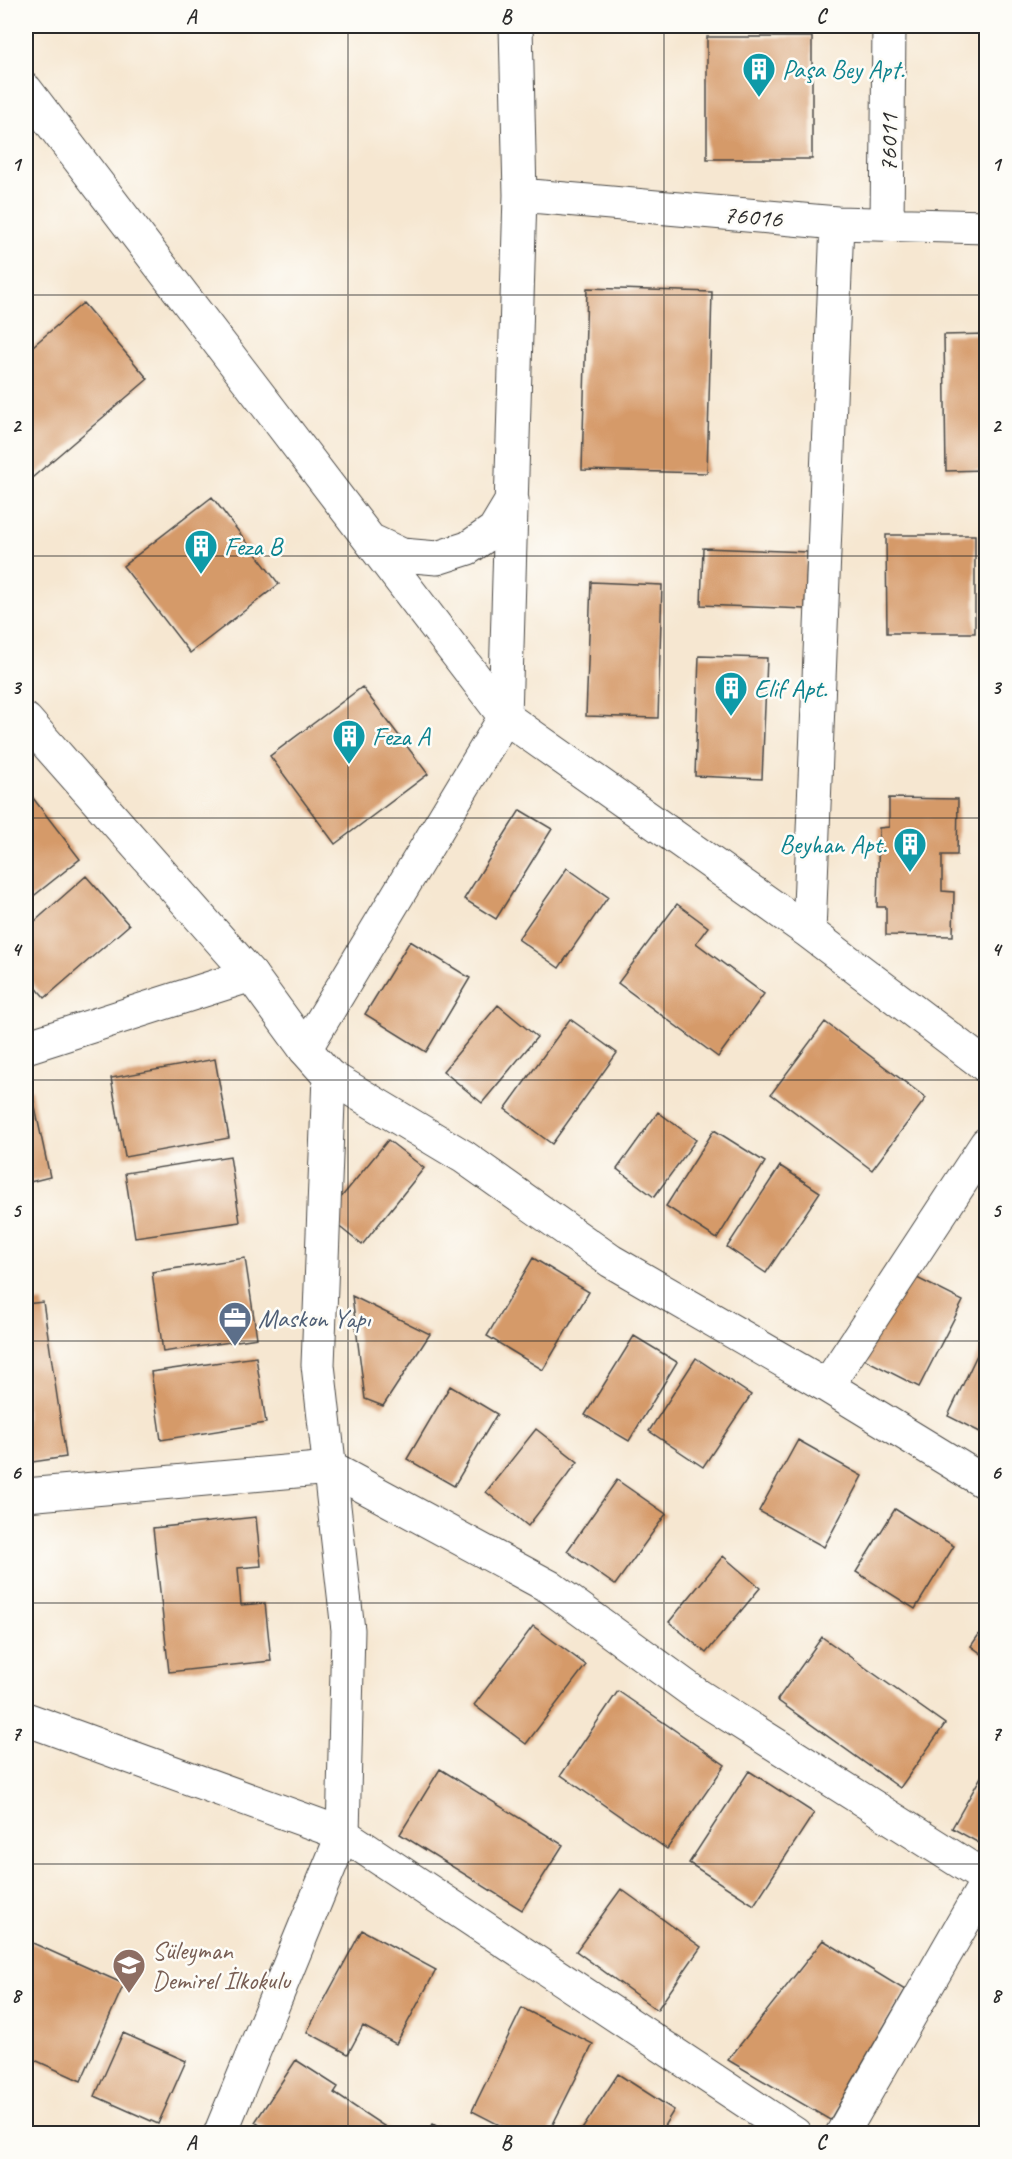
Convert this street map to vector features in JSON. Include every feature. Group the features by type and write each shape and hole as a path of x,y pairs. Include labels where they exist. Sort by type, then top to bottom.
{"street":[{"path":"305,1049 505,717 520,195 516,26"},
{"name":"76011","path":"887,224 889,26"},
{"path":"26,90 505,717 808,932 987,1066"},
{"name":"76016","path":"520,195 837,223 987,227"},
{"path":"808,932 837,223"},
{"path":"370,540 402,555 437,558 468,548 494,530 512,500"},
{"path":"26,720 251,975 305,1049 329,1076 464,1157 611,1262 827,1386 987,1483"},
{"path":"26,1047 251,975"},
{"path":"220,2133 343,1834 348,1630 318,1365 329,1076"},
{"path":"827,1386 987,1144"},
{"path":"26,1495 330,1468 550,1587 699,1696 987,1878"},
{"path":"26,1719 343,1834 795,2133"},
{"path":"842,2133 987,1883"}],"building":[{"name":"Paşa Bey Apt.","path":"707,37 812,37 812,159 707,159"},
{"path":"587,288 712,292 707,473 582,470"},
{"path":"83,303 148,379 26,483 26,352"},
{"path":"986,334 986,470 946,471 944,335"},
{"name":"Feza B","path":"212,497 279,584 190,653 123,566"},
{"path":"886,535 975,535 975,633 887,633"},
{"path":"703,548 807,552 805,609 701,605"},
{"path":"591,582 662,585 658,718 586,716"},
{"name":"Elif Apt.","path":"699,656 767,658 762,779 695,776"},
{"name":"Feza A","path":"362,687 428,774 335,844 270,756"},
{"path":"26,789 80,859 26,902"},
{"name":"Beyhan Apt.","path":"889,798 958,799 957,855 942,855 942,891 954,892 953,936 886,935 886,907 877,907 879,828 889,827"},
{"path":"520,810 552,829 496,919 464,899"},
{"path":"567,868 608,897 559,968 518,939"},
{"path":"86,876 129,925 45,998 26,976 26,929"},
{"path":"677,904 708,927 696,943 764,994 718,1057 618,983"},
{"path":"410,941 470,978 426,1052 365,1014"},
{"path":"498,1005 537,1037 482,1103 443,1071"},
{"path":"570,1019 617,1053 552,1144 505,1109"},
{"path":"825,1022 926,1098 872,1170 771,1094"},
{"path":"215,1059 229,1138 125,1157 111,1078"},
{"path":"31,1089 50,1177 26,1183 26,1091"},
{"path":"658,1112 696,1140 654,1197 617,1169"},
{"path":"714,1130 765,1162 717,1239 666,1206"},
{"path":"388,1140 424,1168 362,1245 326,1216"},
{"path":"230,1156 240,1222 135,1237 125,1173"},
{"path":"780,1166 820,1192 766,1273 727,1247"},
{"path":"245,1258 257,1338 163,1352 152,1272"},
{"path":"533,1258 589,1292 543,1370 487,1336"},
{"path":"905,1272 963,1301 919,1387 862,1358"},
{"path":"352,1296 430,1334 383,1406 365,1399"},
{"path":"43,1302 66,1457 26,1463 26,1304"},
{"path":"634,1336 677,1362 629,1441 585,1415"},
{"path":"986,1336 986,1435 948,1416"},
{"path":"256,1357 266,1423 161,1440 151,1372"},
{"path":"696,1358 751,1395 703,1467 649,1431"},
{"path":"450,1386 497,1414 454,1486 407,1459"},
{"path":"536,1429 578,1462 528,1526 486,1492"},
{"path":"798,1440 862,1476 824,1547 759,1511"},
{"path":"617,1480 666,1514 615,1585 567,1551"},
{"path":"895,1509 954,1546 915,1609 856,1572"},
{"path":"256,1517 261,1566 238,1568 241,1605 265,1603 271,1661 169,1672 153,1528"},
{"path":"723,1556 760,1588 706,1653 669,1622"},
{"path":"986,1624 986,1657 971,1646"},
{"path":"533,1626 586,1665 526,1744 474,1705"},
{"path":"822,1637 945,1724 900,1788 777,1700"},
{"path":"618,1691 725,1765 667,1849 561,1775"},
{"path":"986,1768 986,1847 952,1828"},
{"path":"440,1769 563,1845 522,1910 400,1834"},
{"path":"749,1771 814,1813 754,1905 689,1863"},
{"path":"621,1889 701,1947 657,2010 576,1951"},
{"path":"362,1930 436,1970 396,2044 363,2026 348,2054 307,2032"},
{"path":"26,1940 124,1984 81,2081 26,2056"},
{"path":"823,1940 905,1990 830,2120 728,2060"},
{"path":"522,2008 593,2044 548,2134 517,2134 472,2111"},
{"path":"123,2033 186,2061 158,2124 95,2096"},
{"path":"296,2060 338,2087 334,2093 396,2134 273,2134 255,2122"},
{"path":"618,2074 674,2110 659,2134 579,2134"},
{"path":"433,2124 449,2134 427,2134"}],"place":[{"name":"Paşa Bey Apt.","path":"759,98"},
{"name":"Feza B","path":"201,575"},
{"name":"Elif Apt.","path":"731,717"},
{"name":"Feza A","path":"349,765"},
{"name":"Beyhan Apt.","path":"910,873"},
{"name":"Maskon Yapı","path":"235,1347"},
{"name":"Süleyman Demirel İlkokulu","path":"129,1994"}]}
